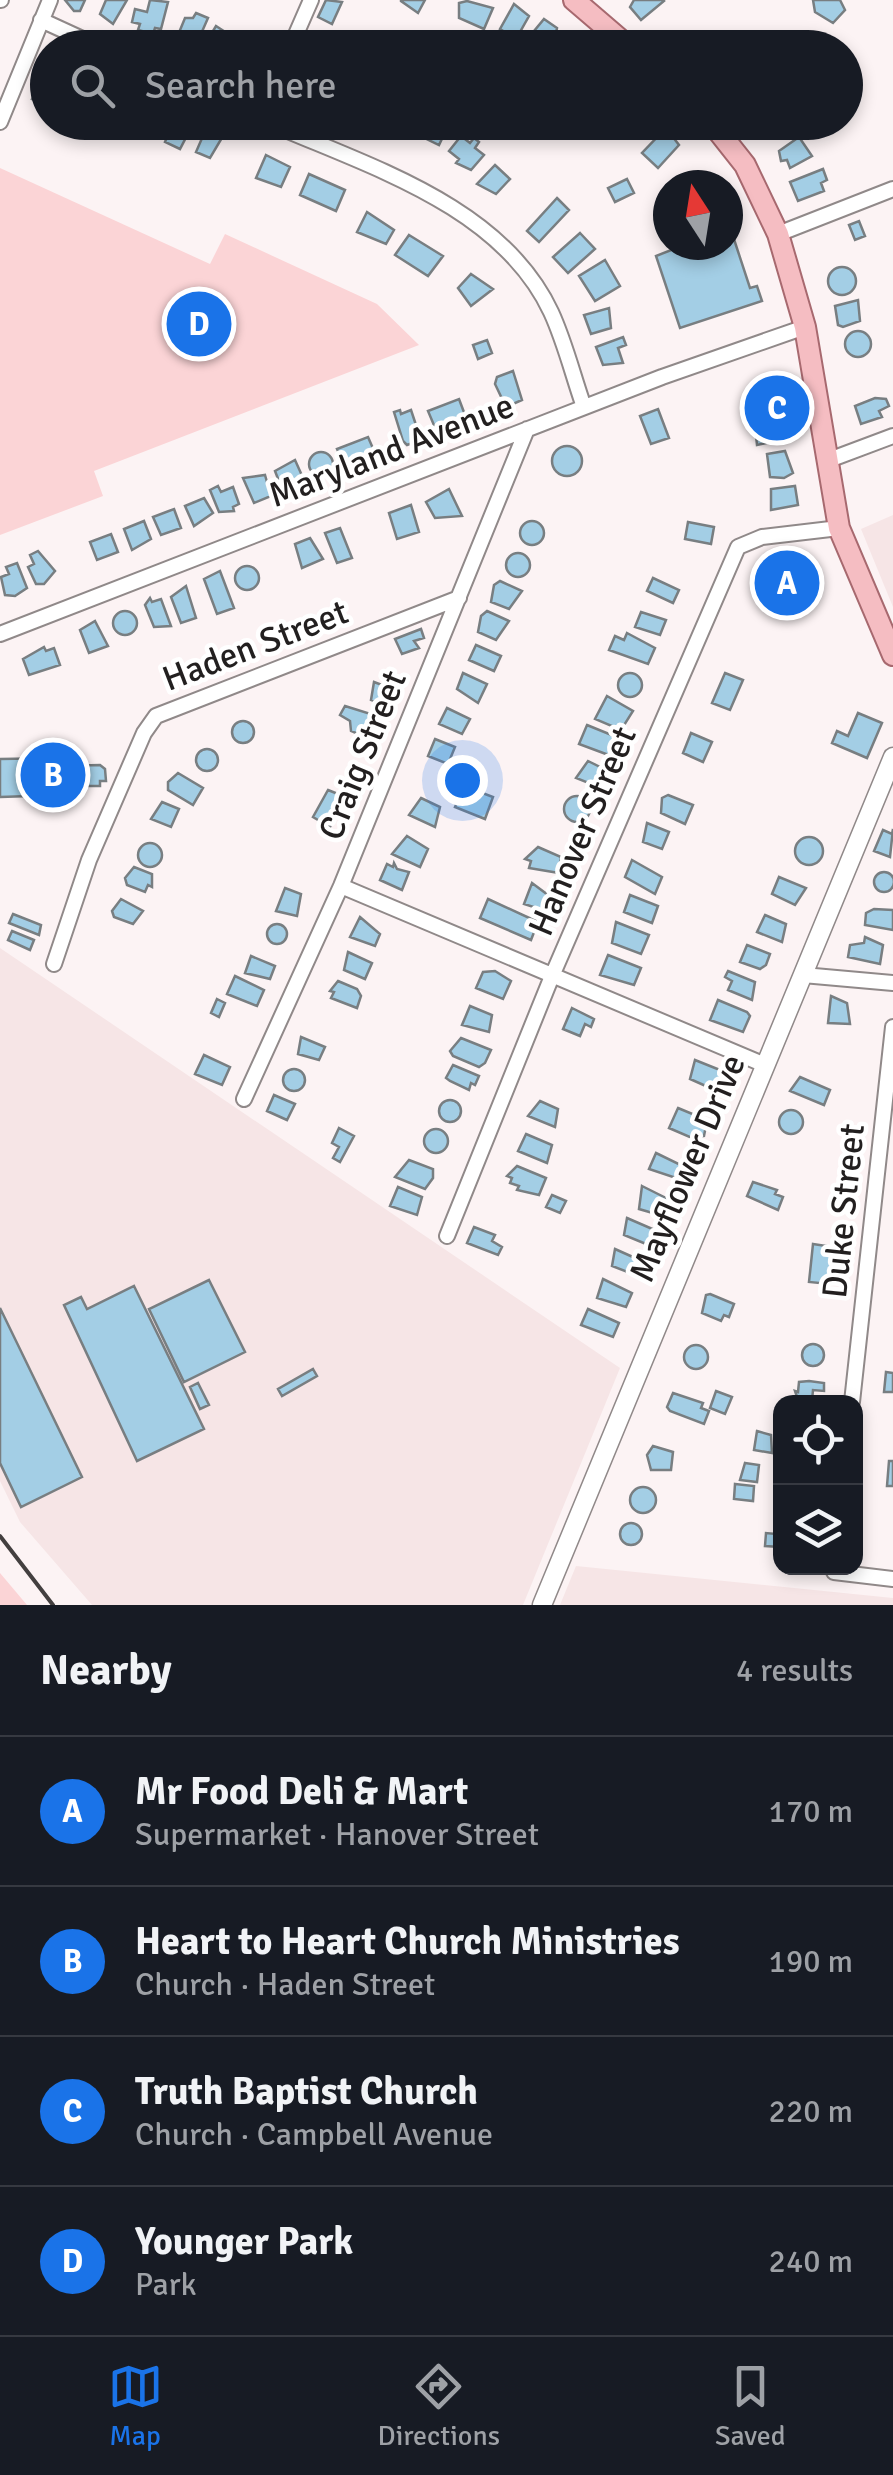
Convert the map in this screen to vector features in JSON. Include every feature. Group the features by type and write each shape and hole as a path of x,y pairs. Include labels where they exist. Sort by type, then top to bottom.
{"main road":[{"path":"574,0 609,30"},
{"path":"725,140 745,165 778,234 805,327 839,528 893,655"}],"street":[{"path":"37,30 50,0"},
{"path":"298,30 311,0"},
{"path":"41,20 63,30"},
{"path":"0,122 30,47"},
{"path":"308,140 434,196 478,227 529,276 551,312 584,408"},
{"path":"778,234 893,190"},
{"name":"Maryland Avenue","path":"0,634 584,408 805,327"},
{"name":"Craig Street","path":"244,1099 341,886 527,430"},
{"path":"829,460 893,436"},
{"name":"Hanover Street","path":"447,1236 552,976 738,547 762,536 839,528"},
{"name":"Haden Street","path":"54,964 89,860 144,733 156,716 459,598"},
{"name":"Mayflower Drive","path":"542,1605 893,757"},
{"path":"341,886 766,1065"},
{"path":"802,974 893,983"},
{"name":"Duke Street","path":"853,1395 893,1026"},
{"path":"863,1574 893,1578"}],"shaded area":[{"path":"0,168 210,264 225,234 377,304 419,345 94,471 103,496 0,535"},
{"path":"893,515 893,607 861,529"},
{"path":"0,948 620,1368 523,1605 92,1605 20,1522 0,1481"},
{"path":"576,1566 893,1598 893,1605 560,1605"},
{"path":"0,1573 27,1605 0,1605"}],"building":[{"path":"65,0 85,0 80,11 74,11"},
{"path":"106,0 127,0 113,24 100,14"},
{"path":"150,0 168,2 161,29 138,30 140,24 132,22 135,9 147,12"},
{"path":"326,0 342,2 332,24 318,17"},
{"path":"401,0 425,0 418,13 401,1"},
{"path":"634,0 664,1 641,20 630,7"},
{"path":"813,0 840,0 845,10 833,23 815,12"},
{"path":"467,1 493,8 484,29 459,18 459,3"},
{"path":"514,4 529,16 521,30 500,29"},
{"path":"196,13 208,18 203,30 180,30 185,18 193,18"},
{"path":"544,19 557,28 557,30 535,30"},
{"path":"166,140 185,140 180,149"},
{"path":"201,140 221,140 210,158 196,152"},
{"path":"458,140 476,140 475,148 484,155 471,170 456,163 459,159 449,151"},
{"path":"654,140 675,140 679,145 658,168 642,153"},
{"path":"801,140 812,156 790,168 787,160 781,161 779,151"},
{"path":"266,155 290,167 281,187 256,178"},
{"path":"495,165 510,179 496,194 477,184"},
{"path":"823,169 827,180 821,183 824,191 798,201 790,182"},
{"path":"309,174 345,190 336,211 300,195"},
{"path":"627,179 634,193 615,202 608,188"},
{"path":"557,198 569,210 539,242 527,231"},
{"path":"367,212 394,230 386,244 357,232"},
{"path":"859,221 865,236 855,240 849,225"},
{"path":"580,233 595,249 568,273 553,257"},
{"path":"409,235 443,256 428,276 395,255"},
{"path":"605,260 620,286 595,301 579,276"},
{"path":"657,260 741,260 750,288 757,286 762,301 680,328"},
{"path":"842,267 852,271 856,281 852,291 842,295 832,291 828,281 832,271"},
{"path":"471,274 493,289 471,306 458,288"},
{"path":"858,300 860,321 838,325 835,306"},
{"path":"609,308 611,328 591,334 584,315"},
{"path":"858,331 867,335 871,344 867,353 858,357 849,353 845,344 849,335"},
{"path":"623,337 626,345 618,348 623,363 603,365 596,347"},
{"path":"487,340 492,353 478,359 473,345"},
{"path":"513,371 522,400 506,407 495,384 497,377"},
{"path":"792,391 795,411 762,421 759,405 767,403 766,395"},
{"path":"875,398 886,399 889,406 879,411 882,417 861,424 855,406"},
{"path":"459,399 465,415 436,430 428,411"},
{"path":"658,409 669,438 651,444 640,416"},
{"path":"400,410 401,414 411,410 421,440 407,445 403,441 394,412"},
{"path":"785,422 788,438 757,445 755,425"},
{"path":"368,437 375,453 344,465 337,449"},
{"path":"567,446 578,450 582,461 578,472 567,476 556,472 552,461 556,450"},
{"path":"785,451 793,473 784,478 770,477 767,454"},
{"path":"321,452 330,455 330,473 321,476 312,473 309,464 312,455"},
{"path":"295,460 304,480 299,486 282,489 275,471"},
{"path":"265,475 271,496 254,503 243,478"},
{"path":"218,486 221,492 233,487 239,504 233,507 234,511 219,512 210,490"},
{"path":"795,486 798,505 771,510 771,489"},
{"path":"449,489 462,516 435,518 426,502"},
{"path":"204,498 213,513 194,526 185,506"},
{"path":"411,505 419,532 397,539 389,513"},
{"path":"174,509 181,528 161,535 153,517"},
{"path":"144,521 151,539 132,550 124,529"},
{"path":"532,521 541,524 541,542 532,545 523,542 520,533 523,524"},
{"path":"688,522 714,527 711,544 685,539"},
{"path":"340,528 352,558 337,563 325,533"},
{"path":"111,534 118,552 97,560 90,542"},
{"path":"310,538 323,559 302,568 295,544"},
{"path":"38,551 55,571 44,584 36,584 28,567 34,564 30,555"},
{"path":"518,553 527,556 527,574 518,577 509,574 506,565 509,556"},
{"path":"17,563 27,588 15,596 5,595 1,577 9,574 6,567"},
{"path":"247,566 259,578 247,590 235,578"},
{"path":"799,566 807,582 774,599 766,583"},
{"path":"220,571 234,608 217,614 204,579"},
{"path":"653,578 679,590 673,603 647,591"},
{"path":"500,581 522,591 509,609 491,602 494,585"},
{"path":"186,586 196,618 181,623 171,597"},
{"path":"150,598 152,602 161,599 171,626 154,627 145,605"},
{"path":"125,611 137,623 125,635 113,623"},
{"path":"487,611 509,621 496,640 478,632 481,616"},
{"path":"641,612 666,620 660,635 635,627"},
{"path":"95,621 108,646 89,653 80,630"},
{"path":"421,629 424,638 414,641 419,648 402,654 395,639"},
{"path":"627,633 655,648 648,664 609,650 615,636 624,640"},
{"path":"476,645 501,656 494,671 469,660"},
{"path":"44,647 46,651 54,648 60,665 29,675 23,659"},
{"path":"463,673 487,684 478,703 457,689"},
{"path":"630,673 642,685 630,697 618,685"},
{"path":"725,673 743,680 730,710 712,703"},
{"path":"374,682 393,689 390,707 371,700"},
{"path":"607,696 633,711 621,730 595,719"},
{"path":"345,706 374,715 371,730 358,734 351,731 350,721 340,715"},
{"path":"447,708 470,719 462,734 439,724"},
{"path":"858,713 882,723 867,758 832,743 837,731 848,736"},
{"path":"243,721 251,724 251,740 243,743 235,740 232,732 235,724"},
{"path":"587,725 619,738 614,757 579,744"},
{"path":"691,733 712,742 703,762 683,753"},
{"path":"435,739 455,747 448,764 428,756"},
{"path":"207,749 215,752 215,768 207,771 199,768 196,760 199,752"},
{"path":"61,758 61,766 100,765 105,769 106,781 100,781 100,786 61,786 61,795 0,797 0,759"},
{"path":"588,761 608,771 601,788 576,778"},
{"path":"178,773 203,788 193,805 168,790 168,782"},
{"path":"464,786 493,797 485,819 455,807"},
{"path":"328,790 343,796 330,827 313,817"},
{"path":"668,795 693,805 685,824 661,813 662,798"},
{"path":"577,796 586,800 590,809 586,818 577,822 568,818 564,809 568,800"},
{"path":"421,798 440,807 435,827 409,815"},
{"path":"162,802 179,809 171,827 151,819"},
{"path":"647,823 669,832 662,849 643,842"},
{"path":"893,829 890,857 874,851 883,830 892,834"},
{"path":"407,836 428,849 420,867 392,854"},
{"path":"809,837 819,841 823,851 819,861 809,865 799,861 795,851 799,841"},
{"path":"150,843 162,855 150,867 138,855"},
{"path":"538,847 561,857 559,873 529,868 531,861 525,859"},
{"path":"632,860 662,877 655,894 625,877"},
{"path":"394,863 397,869 409,872 402,890 380,880 387,864 393,867"},
{"path":"134,867 152,874 152,887 148,885 145,892 127,885 125,878"},
{"path":"884,872 894,882 884,892 874,882"},
{"path":"779,877 806,888 795,905 772,894"},
{"path":"532,883 552,898 546,911 524,904"},
{"path":"285,888 301,894 297,916 276,911"},
{"path":"630,895 658,906 652,923 624,912"},
{"path":"121,899 143,911 133,924 114,917 112,911"},
{"path":"488,899 538,922 531,940 480,918"},
{"path":"874,909 893,910 893,930 865,925 866,913"},
{"path":"13,914 41,925 39,935 9,923"},
{"path":"765,915 786,924 782,942 757,932"},
{"path":"360,917 380,934 375,946 350,937"},
{"path":"616,922 649,935 641,954 612,943"},
{"path":"277,924 287,934 277,944 267,934"},
{"path":"12,931 34,940 30,950 8,940"},
{"path":"865,937 883,945 880,964 848,957 850,945 864,943"},
{"path":"747,945 770,954 766,965 760,969 740,962"},
{"path":"348,952 372,963 365,979 344,970"},
{"path":"608,955 641,968 634,985 600,975"},
{"path":"251,956 275,966 270,979 245,973"},
{"path":"495,971 511,981 503,999 476,988 483,972"},
{"path":"728,971 755,982 752,1000 728,990 732,981 725,977"},
{"path":"235,976 264,990 257,1006 227,994"},
{"path":"338,981 357,989 361,996 357,1008 331,998 334,992 330,991"},
{"path":"831,996 847,1003 850,1024 828,1023"},
{"path":"217,999 225,1003 219,1017 211,1013"},
{"path":"718,1000 747,1012 750,1016 743,1032 710,1020"},
{"path":"470,1006 492,1015 489,1032 462,1025"},
{"path":"572,1008 594,1019 591,1027 585,1024 580,1036 563,1029"},
{"path":"301,1037 325,1047 319,1060 298,1054"},
{"path":"461,1038 491,1050 485,1063 479,1067 453,1056 450,1051"},
{"path":"204,1055 230,1067 222,1085 195,1074"},
{"path":"695,1060 725,1072 717,1091 690,1079"},
{"path":"453,1065 479,1076 475,1085 471,1083 469,1090 446,1078"},
{"path":"294,1069 302,1072 302,1088 294,1091 286,1088 283,1080 286,1072"},
{"path":"800,1077 830,1090 824,1105 790,1091"},
{"path":"274,1095 295,1104 287,1120 267,1111"},
{"path":"446,1100 454,1100 461,1111 454,1122 446,1122 439,1115 439,1107"},
{"path":"540,1101 558,1109 555,1127 528,1116"},
{"path":"678,1108 707,1120 704,1136 692,1138 669,1128"},
{"path":"791,1110 803,1122 791,1134 779,1122"},
{"path":"339,1128 354,1136 340,1162 333,1158 339,1147 332,1143"},
{"path":"436,1129 448,1141 436,1153 424,1141"},
{"path":"526,1134 552,1145 547,1163 518,1151"},
{"path":"656,1153 685,1167 679,1179 649,1169"},
{"path":"409,1160 433,1169 433,1178 425,1189 395,1177"},
{"path":"517,1166 546,1178 539,1195 517,1190 519,1186 510,1183 512,1178 507,1176"},
{"path":"753,1182 777,1190 775,1194 783,1197 778,1210 747,1196"},
{"path":"642,1186 670,1200 663,1216 639,1209"},
{"path":"398,1187 422,1197 417,1215 390,1206"},
{"path":"552,1195 566,1201 560,1213 546,1207"},
{"path":"627,1218 657,1231 651,1246 624,1235"},
{"path":"474,1227 495,1235 492,1241 502,1247 498,1255 467,1243"},
{"path":"813,1244 833,1247 829,1284 809,1282"},
{"path":"615,1249 644,1262 638,1276 612,1266"},
{"path":"603,1279 632,1293 626,1307 597,1298"},
{"path":"209,1280 245,1352 184,1382 149,1309"},
{"path":"134,1286 204,1429 137,1461 64,1305 81,1297 87,1309"},
{"path":"706,1295 734,1304 729,1317 724,1315 721,1321 702,1313"},
{"path":"0,1308 82,1477 21,1507 0,1463"},
{"path":"588,1309 619,1323 613,1337 581,1325"},
{"path":"813,1344 821,1347 821,1363 813,1366 805,1363 802,1355 805,1347"},
{"path":"696,1345 705,1348 705,1366 696,1369 687,1366 684,1357 687,1348"},
{"path":"313,1369 317,1376 282,1396 278,1389"},
{"path":"886,1372 893,1373 893,1392 884,1392"},
{"path":"799,1382 824,1383 824,1391 796,1395"},
{"path":"198,1383 209,1405 200,1409 190,1387"},
{"path":"716,1391 732,1397 725,1414 710,1408"},
{"path":"673,1393 703,1403 701,1408 709,1411 704,1424 670,1411 667,1407"},
{"path":"757,1431 771,1435 772,1453 754,1450"},
{"path":"653,1446 673,1452 671,1470 651,1470 647,1455"},
{"path":"889,1461 893,1461 893,1486 887,1486"},
{"path":"745,1463 759,1465 757,1482 740,1480"},
{"path":"735,1484 754,1486 753,1501 734,1499"},
{"path":"643,1487 652,1491 656,1500 652,1509 643,1513 634,1509 630,1500 634,1491"},
{"path":"631,1523 639,1526 639,1542 631,1545 623,1542 620,1534 623,1526"},
{"path":"766,1533 773,1534 773,1547 765,1546"}],"railway":[{"path":"0,1536 53,1605"}],"place":[{"name":"Younger Park","path":"199,324"},
{"name":"Truth Baptist Church","path":"777,408"},
{"name":"Mr Food Deli & Mart","path":"787,583"},
{"name":"Heart to Heart Church Ministries","path":"53,775"}]}
